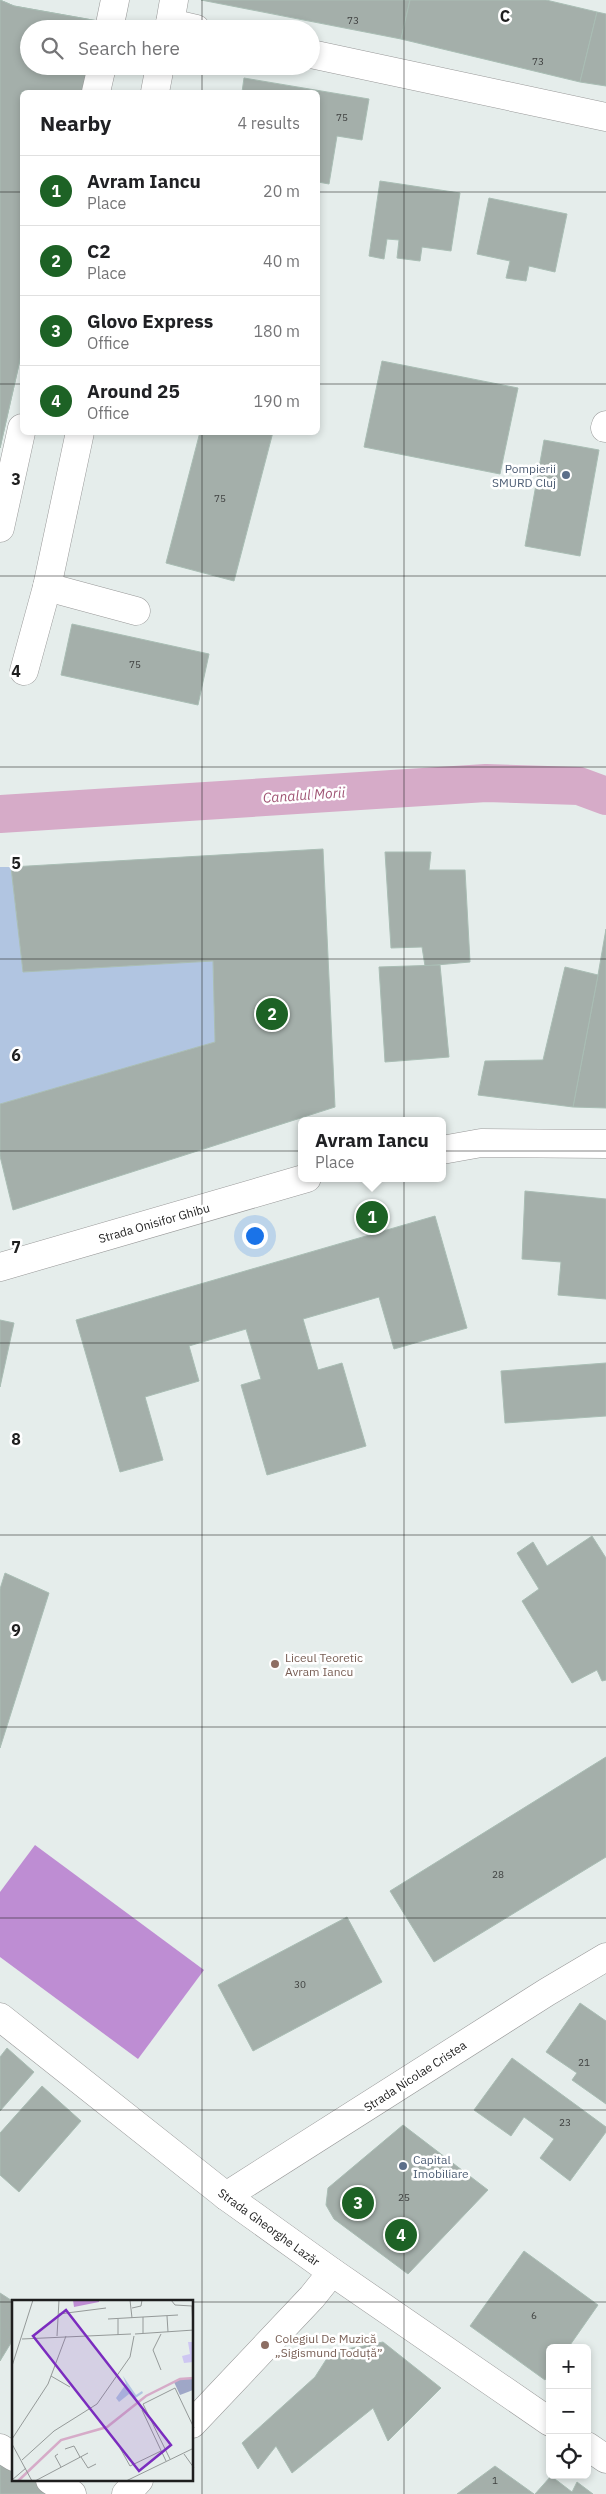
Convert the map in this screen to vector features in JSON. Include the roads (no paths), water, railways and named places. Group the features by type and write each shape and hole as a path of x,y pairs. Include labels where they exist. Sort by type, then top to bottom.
{"street":[{"path":"111,20 115,0"},
{"path":"320,56 606,117"},
{"path":"96,90 100,75"},
{"path":"155,90 158,75"},
{"path":"0,528 20,435"},
{"path":"24,671 47,587 79,435"},
{"path":"47,587 136,611"},
{"path":"446,1149 481,1143 606,1144"},
{"name":"Strada Onisifor Ghibu","path":"0,1267 298,1181"},
{"name":"Strada Nicolae Cristea","path":"226,2196 547,1992 606,1957"},
{"name":"Strada Gheorghe Lazăr","path":"0,2017 226,2196 332,2272 546,2419"},
{"path":"194,2422 312,2297 332,2272"},
{"path":"0,2448 12,2456"},
{"path":"591,2449 606,2459"},
{"path":"53,2482 72,2494"},
{"path":"126,2494 137,2482"}],"waterway":[{"name":"Canalul Morii","path":"0,814 486,783 579,786 606,796"}],"place":[{"name":"Pompierii SMURD Cluj","path":"566,475"},
{"name":"C2","path":"272,1014"},
{"name":"Avram Iancu","path":"372,1217"},
{"name":"Liceul Teoretic Avram Iancu","path":"275,1664"},
{"name":"Capital Imobiliare","path":"403,2166"},
{"name":"Glovo Express","path":"358,2203"},
{"name":"Around 25","path":"401,2235"},
{"name":"Colegiul De Muzică „Sigismund Toduță”","path":"265,2345"}]}
